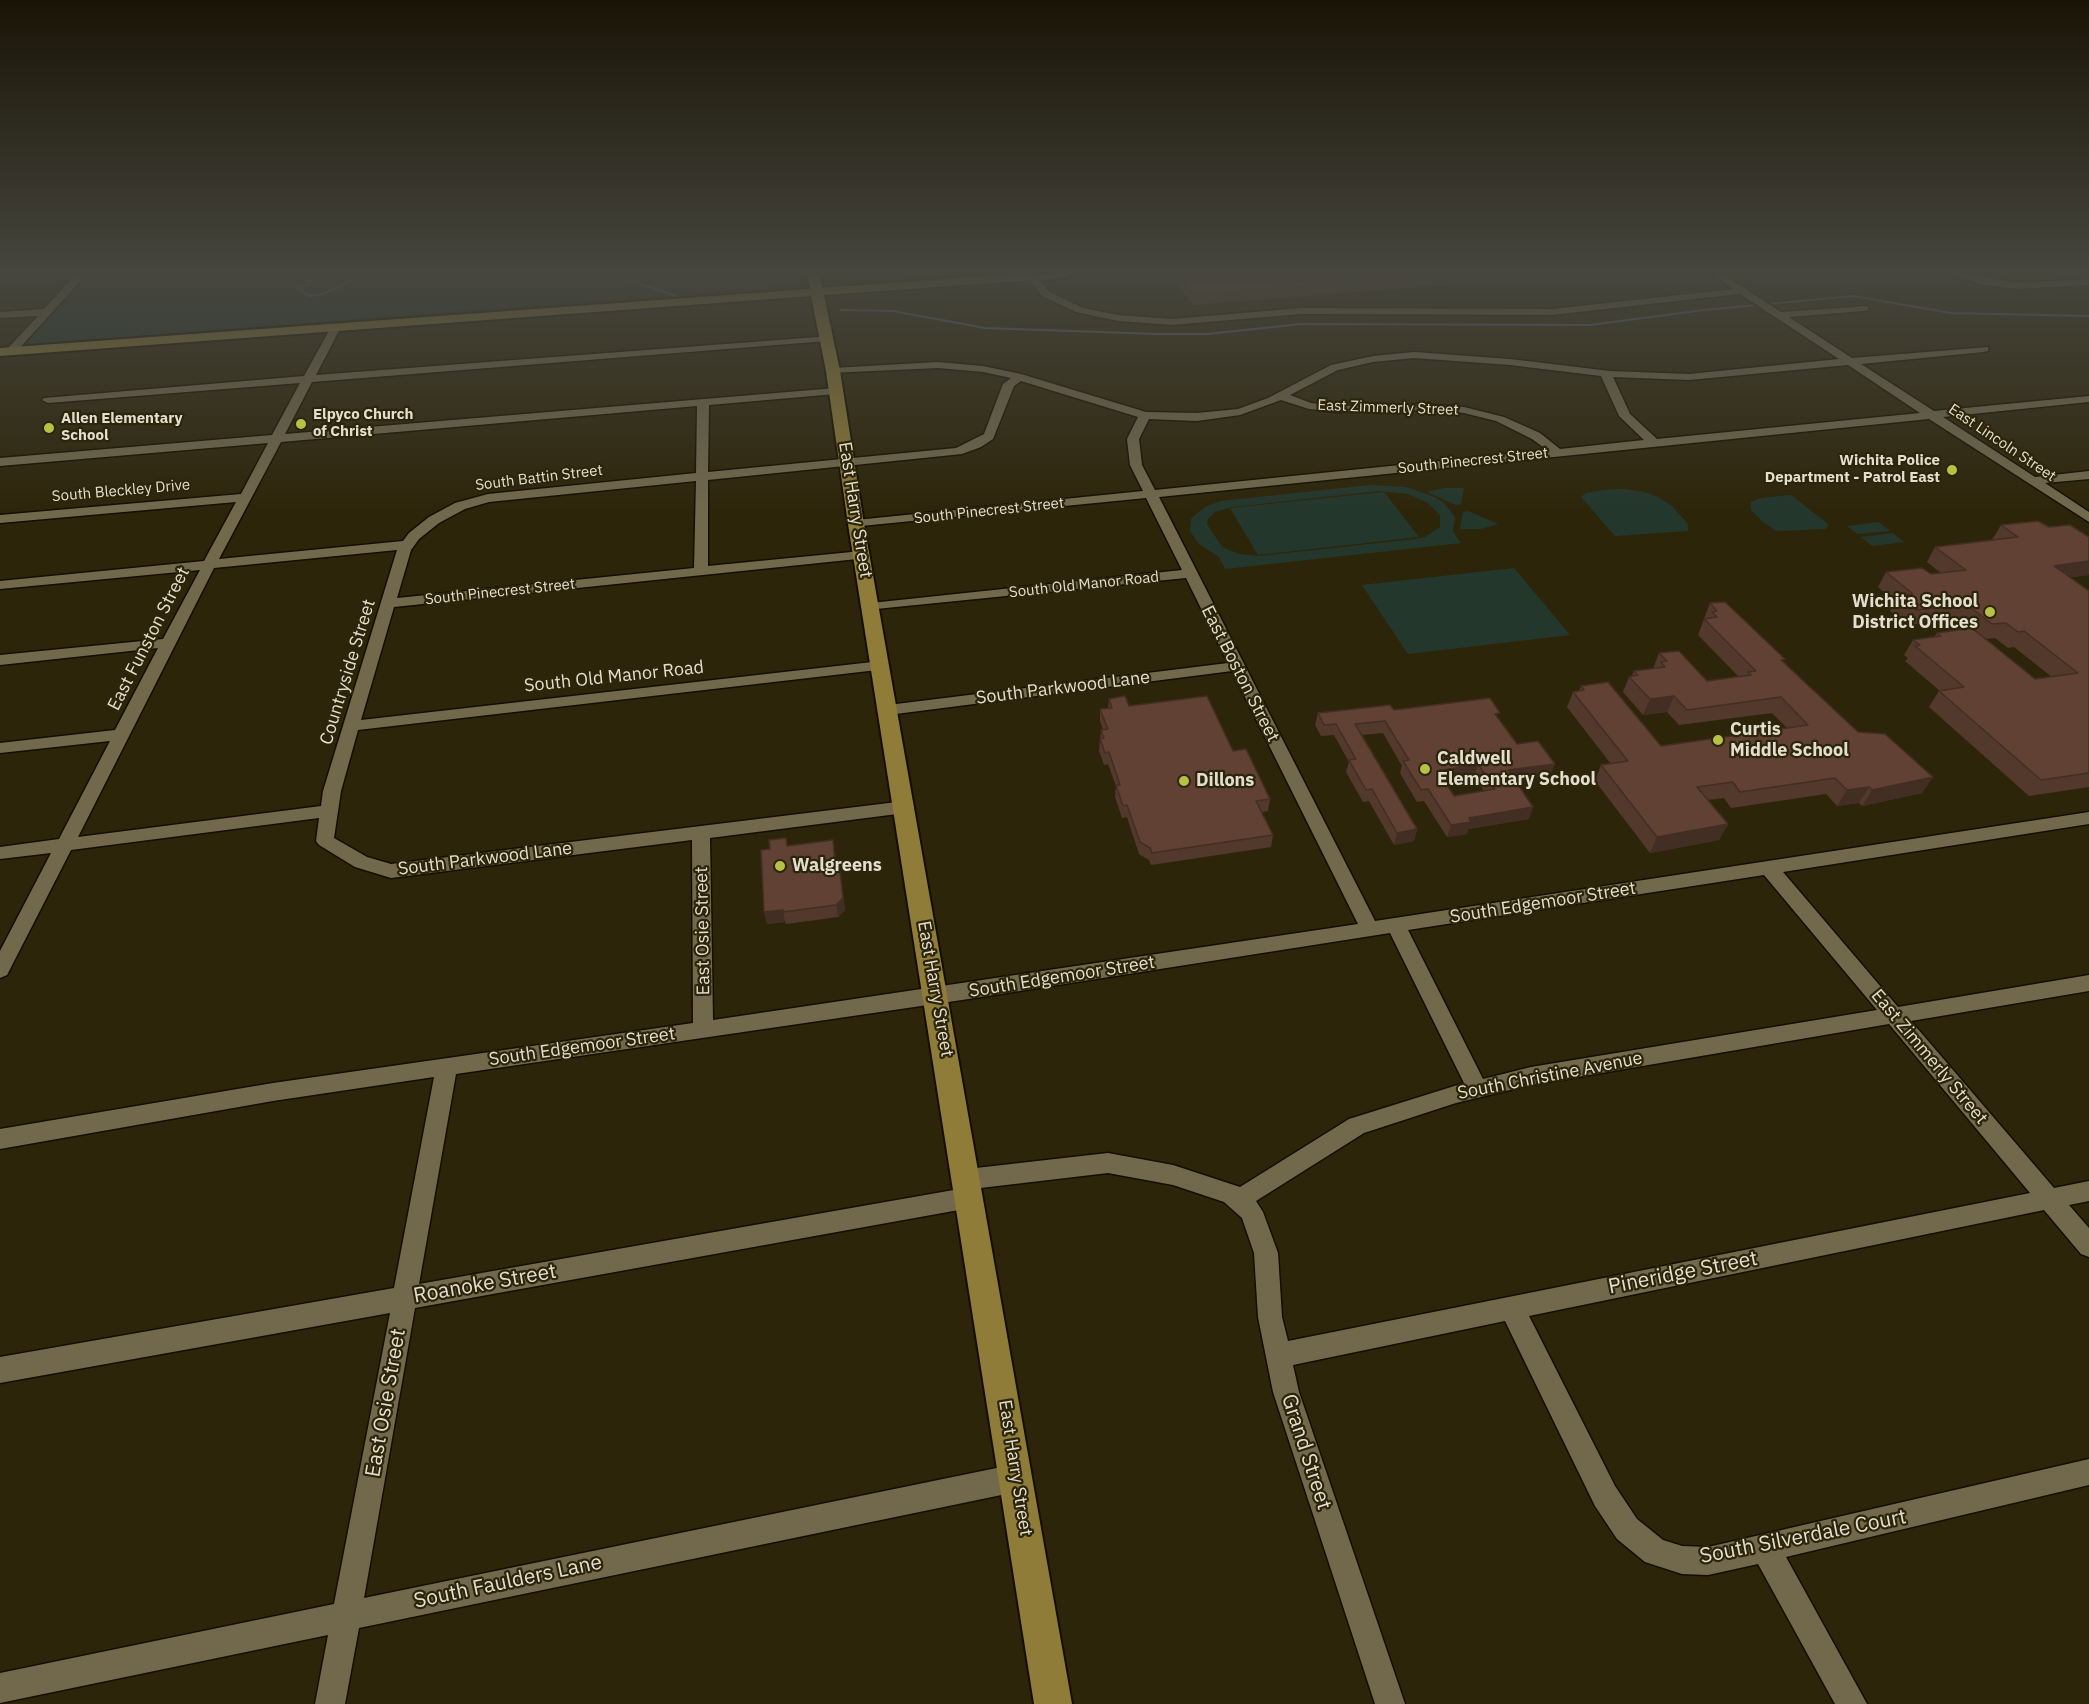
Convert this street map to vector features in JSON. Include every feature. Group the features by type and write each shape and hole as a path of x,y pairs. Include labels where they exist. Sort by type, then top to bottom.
{"main road":[{"name":"East Harry Street","path":"830,354 856,524 937,995 1053,1704"}],"street":[{"name":"East Funston Street","path":"0,970 209,564 322,354"},
{"path":"48,400 631,354"},
{"name":"East Lincoln Street","path":"1840,354 2089,518"},
{"path":"0,462 703,402 835,381 958,366 1020,377 1145,415 1197,417 1240,412 1281,396 1335,367 1373,359 1414,355 1606,373 1689,377 1938,354"},
{"path":"1606,373 1611,389 1625,416 1654,443"},
{"name":"South Battin Street","path":"407,545 414,536 434,520 460,506 488,498 958,451 977,444 989,436 1010,384 1020,377"},
{"name":"East Zimmerly Street","path":"1281,396 1309,406 1338,409 1426,407 1464,410 1500,419 1536,436 1558,453"},
{"name":"South Pinecrest Street","path":"856,524 2089,399"},
{"path":"701,572 703,402"},
{"name":"East Boston Street","path":"1145,415 1133,440 1136,465 1370,929"},
{"path":"2031,481 2089,475"},
{"name":"South Bleckley Drive","path":"0,519 245,497"},
{"path":"0,585 407,545"},
{"name":"Countryside Street","path":"329,811 332,791 351,726 407,545"},
{"name":"South Pinecrest Street","path":"390,603 862,555"},
{"name":"South Old Manor Road","path":"871,607 1189,573"},
{"path":"0,660 168,643"},
{"name":"South Old Manor Road","path":"351,726 881,666"},
{"name":"South Parkwood Lane","path":"888,710 1237,666"},
{"path":"0,748 121,735"},
{"name":"South Parkwood Lane","path":"329,811 325,841 361,862 391,870 480,861 904,807"},
{"path":"0,853 329,811"},
{"name":"South Edgemoor Street","path":"0,1139 273,1092 937,995 2089,818"},
{"name":"East Osie Street","path":"701,832 703,1029"},
{"name":"East Zimmerly Street","path":"1769,868 2089,1246"},
{"path":"1396,925 1477,1089"},
{"name":"South Christine Avenue","path":"1238,1200 1309,1158 1357,1126 1477,1089 1531,1076 2089,983"},
{"name":"East Osie Street","path":"330,1704 447,1067"},
{"path":"969,1188 1108,1163 1173,1175 1232,1194 1238,1200"},
{"name":"Roanoke Street","path":"0,1370 405,1299 969,1188"},
{"name":"Pineridge Street","path":"1278,1355 2089,1191"},
{"name":"Grand Street","path":"1238,1200 1251,1212 1266,1253 1270,1317 1286,1392 1390,1704"},
{"name":"South Silverdale Court","path":"1512,1308 1605,1496 1627,1529 1655,1552 1682,1560 1708,1561 2089,1472"},
{"name":"South Faulders Lane","path":"0,1688 1016,1478"},
{"path":"1765,1548 1852,1704"}],"green space":[{"path":"1370,485 1406,487 1443,502 1455,517 1453,532 1461,543 1225,569 1219,557 1199,544 1190,531 1191,519 1195,515 1207,506 1221,501","holes":["1379,491 1408,494 1428,503 1440,515 1440,527 1425,537 1259,556 1239,554 1222,547 1207,524 1208,519 1215,512 1232,507"]},
{"path":"1444,488 1464,488 1461,504 1456,505 1427,492"},
{"path":"1623,489 1644,492 1672,506 1688,524 1688,531 1615,536 1581,497 1586,493"},
{"path":"1384,492 1419,537 1258,555 1230,508"},
{"path":"1791,495 1828,524 1826,529 1776,531 1751,510 1751,502 1761,498"},
{"path":"1468,511 1498,524 1481,529 1460,529 1463,512"},
{"path":"1879,522 1890,531 1857,534 1847,526"},
{"path":"1893,533 1904,542 1872,546 1861,537"},
{"path":"1514,568 1570,635 1408,654 1362,585"}],"building":[{"path":"2038,521 2049,527 2070,525 2089,537 2089,561 2054,566 2089,591 2089,773 2041,780 1939,691 1964,687 1915,646 1920,645 1913,640 1941,636 1937,633 1972,628 2035,679 2078,673 2024,631 2018,632 2006,623 1992,624 1966,604 1916,610 1899,596 1913,594 1886,572 1922,568 1931,574 1966,570 1935,547 2018,537 2001,525"},
{"name":"Curtis Middle School","path":"1725,602 1785,659 1781,660 1858,732 1885,734 1933,777 1872,790 1869,787 1847,790 1835,778 1740,792 1733,782 1697,787 1728,824 1657,837 1601,765 1628,761 1573,692 1584,690 1581,686 1608,682 1661,746 1808,725 1781,697 1687,710 1674,696 1650,699 1629,677 1638,675 1634,671 1665,667 1661,662 1667,661 1659,653 1679,651 1707,681 1751,675 1748,672 1756,671 1704,619 1717,617 1712,612 1717,611 1710,603"},
{"name":"Dillons","path":"1125,696 1129,706 1207,696 1233,751 1246,749 1270,799 1256,801 1273,835 1152,853 1150,848 1140,842 1127,805 1123,806 1116,785 1120,785 1109,752 1105,753 1100,739 1104,738 1101,730 1108,729 1100,709 1112,708 1109,699"},
{"path":"1490,698 1500,713 1495,714 1517,744 1538,741 1555,764 1508,770 1533,807 1469,818 1471,822 1451,825 1428,789 1421,790 1403,761 1409,760 1385,721 1355,724 1417,829 1397,833 1372,789 1366,790 1349,760 1356,759 1336,724 1324,725 1318,713 1390,705 1394,710","holes":["1478,764 1495,789 1454,796 1438,771"]},
{"name":"Walgreens","path":"786,838 787,846 833,840 835,862 839,862 843,898 836,905 783,912 783,910 764,912 761,850 770,849 769,840"}],"place":[{"name":"Elpyco Church of Christ","path":"301,424"},
{"name":"Allen Elementary School","path":"49,428"},
{"name":"Wichita Police Department - Patrol East","path":"1952,470"},
{"name":"Wichita School District Offices","path":"1990,612"},
{"name":"Curtis Middle School","path":"1718,740"},
{"name":"Caldwell Elementary School","path":"1425,769"},
{"name":"Dillons","path":"1184,781"},
{"name":"Walgreens","path":"780,866"}]}
